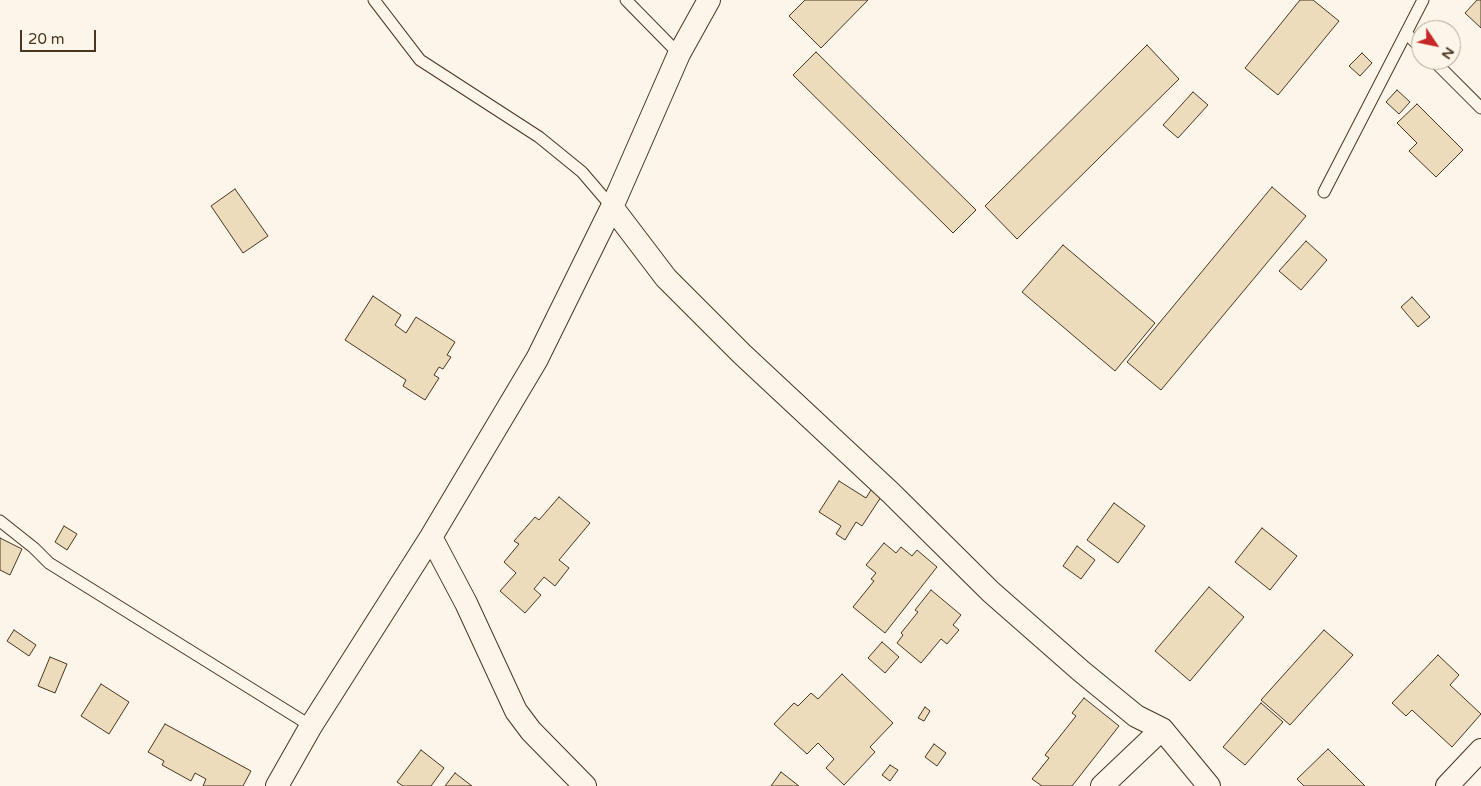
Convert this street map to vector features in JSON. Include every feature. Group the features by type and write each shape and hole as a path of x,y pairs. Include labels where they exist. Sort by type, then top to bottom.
{"street":[{"path":"277,786 311,726 431,537 538,359 612,207 679,54 709,0"},
{"path":"612,207 666,278 742,354 891,493 991,592 1088,677 1136,716 1162,729 1209,786"},
{"path":"431,537 466,603 516,711 530,731 585,786"},
{"path":"1102,786 1162,729"},
{"path":"1447,786 1481,750"}],"lane":[{"path":"374,0 420,60 539,136 582,172 612,207"},
{"path":"626,0 679,54"},
{"path":"1324,192 1423,0"},
{"path":"1406,33 1411,38"},
{"path":"1443,70 1481,108"},
{"path":"0,521 34,548 49,563 311,726"}],"building":[{"path":"805,0 868,0 821,48 789,16"},
{"path":"1300,0 1313,0 1339,21 1278,95 1245,68"},
{"path":"1477,0 1481,0 1481,28 1465,13"},
{"path":"1147,45 1179,79 1017,239 985,206"},
{"path":"816,52 976,210 953,233 793,75"},
{"path":"1362,53 1372,63 1360,76 1349,66"},
{"path":"1397,90 1410,102 1399,114 1386,102"},
{"path":"1193,92 1208,105 1178,138 1163,125"},
{"path":"1417,104 1463,150 1436,177 1409,151 1417,143 1397,123"},
{"path":"1272,187 1306,216 1161,390 1127,362"},
{"path":"235,189 268,236 243,253 211,206"},
{"path":"1306,241 1327,260 1301,290 1279,271"},
{"path":"1063,245 1155,323 1115,371 1022,292"},
{"path":"373,296 401,315 395,325 406,333 416,317 455,342 447,355 451,357 443,369 439,367 434,375 439,378 425,400 403,386 406,380 345,340"},
{"path":"1412,297 1430,317 1418,327 1401,307"},
{"path":"839,481 866,498 871,490 881,497 862,526 856,522 845,540 836,534 841,526 819,512"},
{"path":"559,497 590,523 559,560 569,568 555,586 544,577 534,589 541,595 525,613 500,591 516,573 504,562 519,544 514,541 535,517 539,520"},
{"path":"1114,503 1145,526 1118,563 1087,540"},
{"path":"64,526 77,534 67,550 55,542"},
{"path":"1262,528 1297,556 1270,590 1235,562"},
{"path":"0,538 22,549 10,575 0,570"},
{"path":"884,543 896,553 901,547 912,556 917,550 937,567 885,633 853,607 874,581 871,579 876,573 866,565"},
{"path":"1077,546 1095,560 1081,579 1063,566"},
{"path":"1209,587 1244,617 1190,681 1155,651"},
{"path":"931,590 961,615 953,625 959,630 947,644 941,639 921,663 897,643 903,635 901,633 918,612 915,610"},
{"path":"14,630 36,645 29,656 7,641"},
{"path":"1324,630 1353,655 1290,725 1261,700"},
{"path":"882,642 899,657 885,673 868,658"},
{"path":"1438,655 1459,675 1450,685 1481,714 1452,747 1412,710 1406,716 1392,703"},
{"path":"50,657 67,664 55,693 38,686"},
{"path":"842,674 893,723 870,747 875,752 844,785 826,768 834,759 818,743 807,754 774,724 794,703 798,706 811,693 818,699"},
{"path":"101,684 129,702 109,734 81,716"},
{"path":"1084,698 1119,726 1072,786 1042,786 1032,779 1049,758 1045,755 1076,716 1072,713"},
{"path":"1261,703 1283,722 1245,765 1223,747"},
{"path":"925,707 930,711 924,721 918,718"},
{"path":"165,724 251,771 243,786 203,786 206,779 195,773 191,781 162,765 164,761 148,752"},
{"path":"934,744 946,753 937,766 925,757"},
{"path":"1328,749 1365,786 1304,786 1297,779"},
{"path":"421,750 444,768 431,786 403,786 397,782"},
{"path":"890,765 898,770 890,781 882,775"},
{"path":"781,772 799,786 771,786"},
{"path":"455,773 472,786 445,786"}]}
